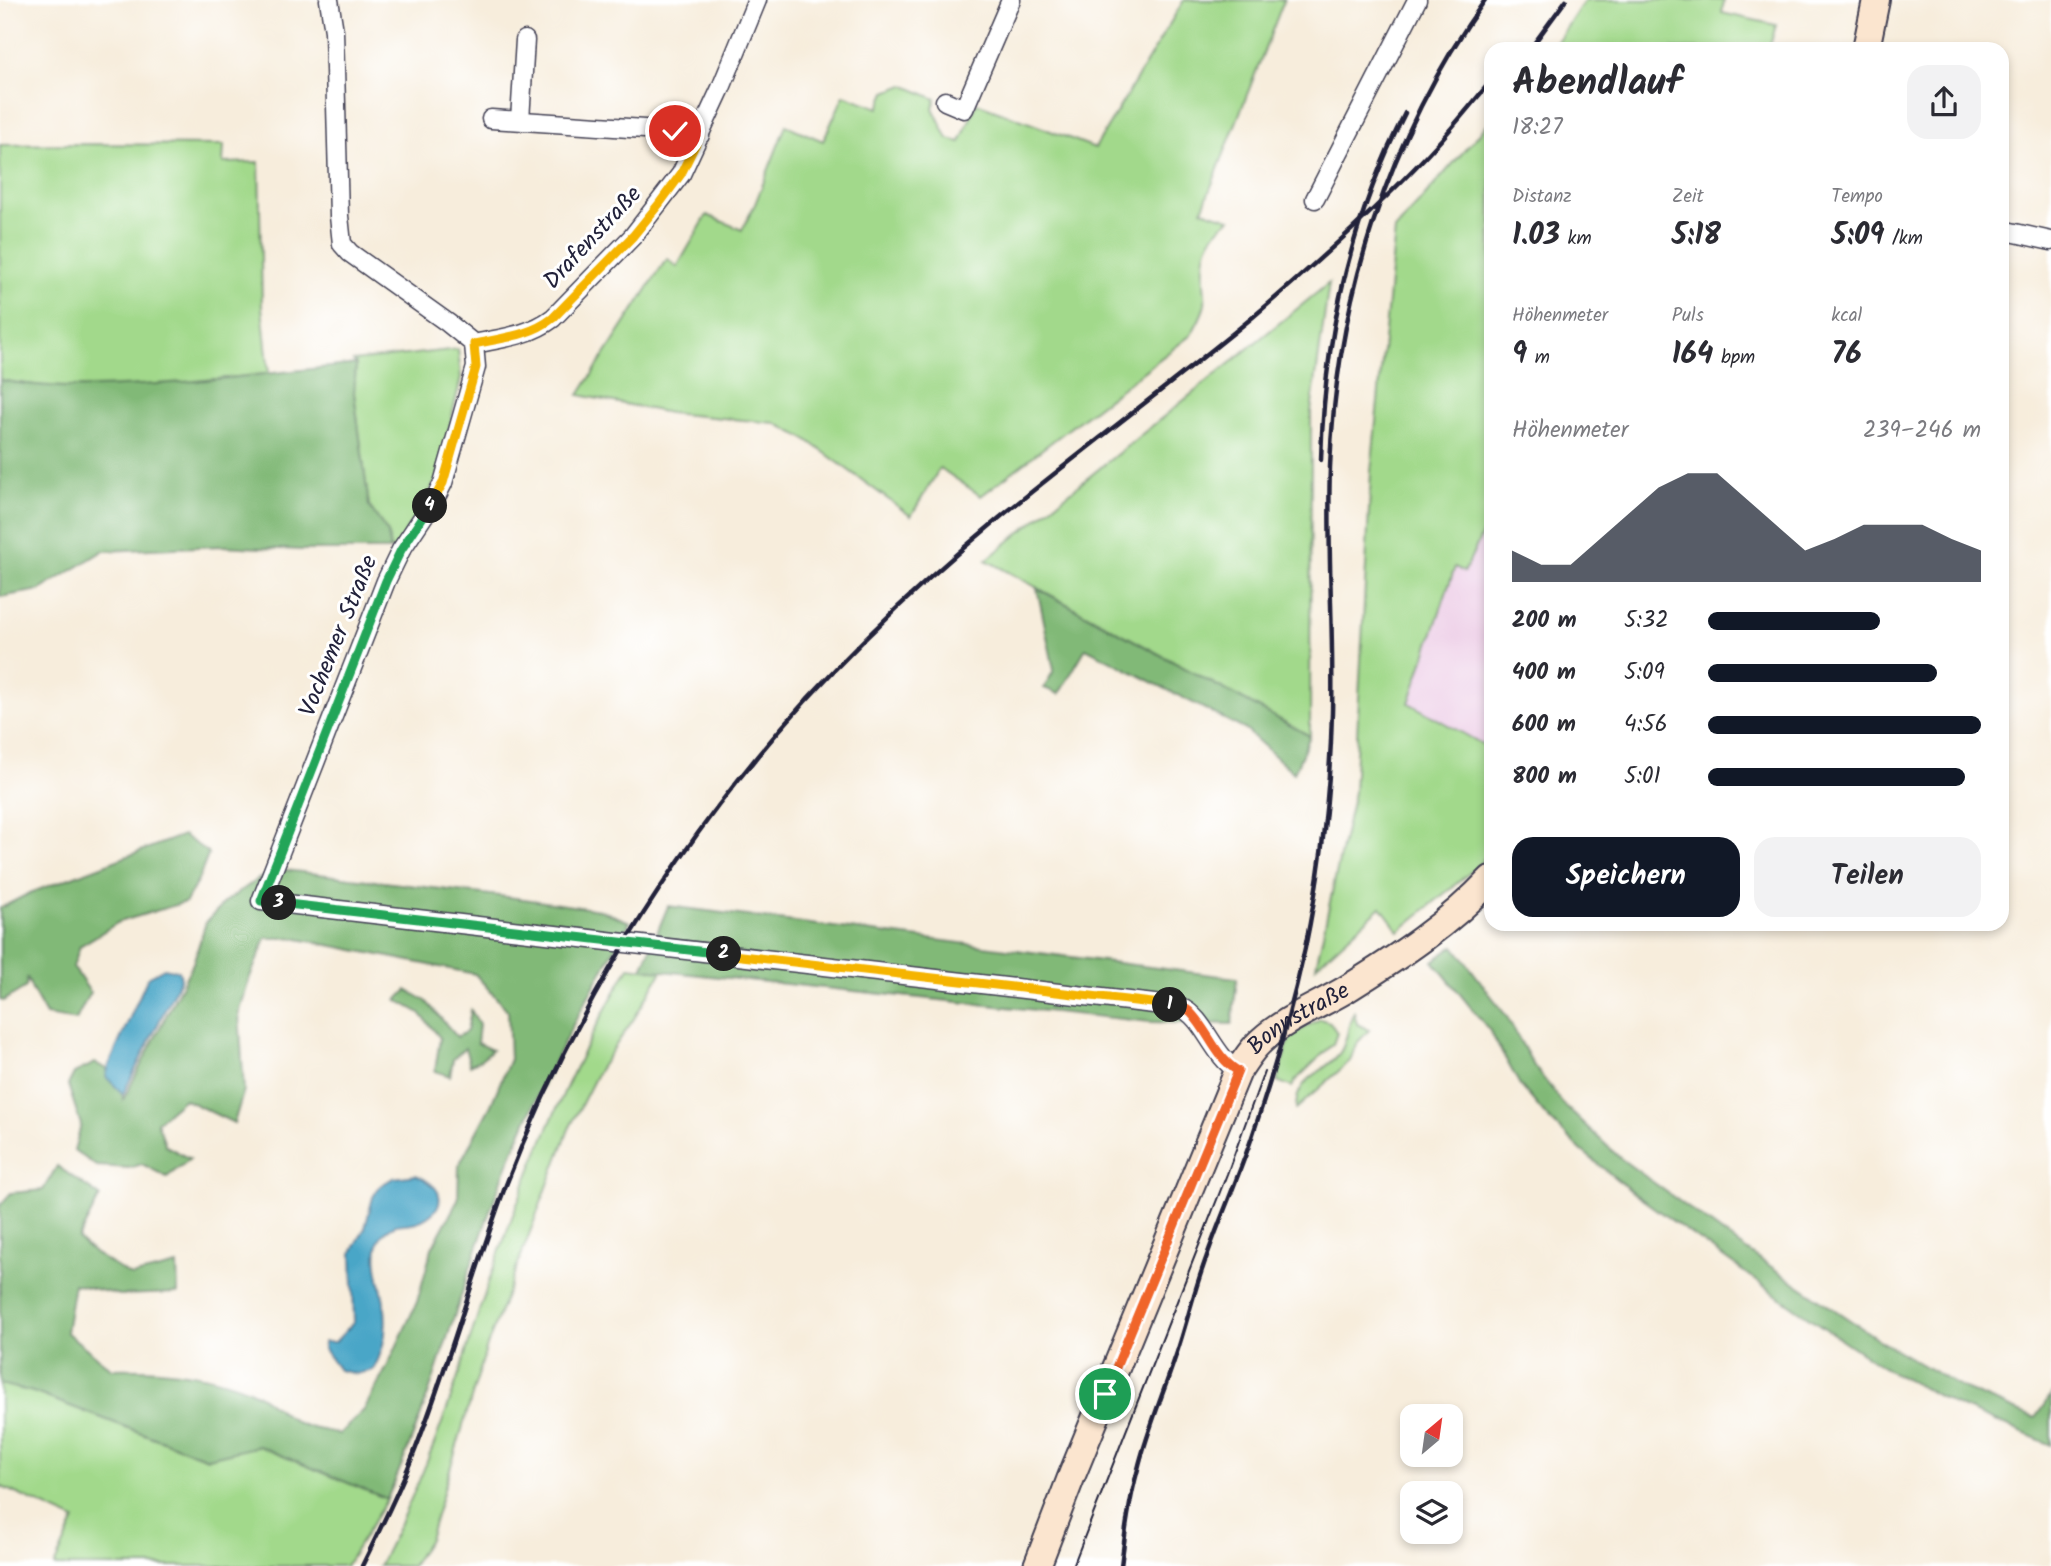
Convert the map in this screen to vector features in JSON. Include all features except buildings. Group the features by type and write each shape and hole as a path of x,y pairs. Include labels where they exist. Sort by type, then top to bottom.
{"main road":[{"path":"1868,42 1876,0"},
{"name":"Bonnstraße","path":"1037,1566 1238,1071 1262,1040 1410,949 1484,886"}],"street":[{"path":"329,0 334,31 342,244 350,253 474,344"},
{"name":"Drafenstraße","path":"474,344 540,328 633,236 681,174 757,0"},
{"path":"944,101 964,109 1011,0"},
{"path":"1315,199 1417,0"},
{"path":"520,120 525,40"},
{"path":"491,118 700,135"},
{"path":"2009,232 2051,241"},
{"name":"Vochemer Straße","path":"474,344 476,367 443,483 401,550 386,581 261,901 1180,1007 1190,1011 1228,1065 1238,1071"}],"shaded area":[{"path":"1484,531 1484,745 1409,703 1455,567 1465,571"}],"green space":[{"path":"1184,0 1284,0 1202,210 1230,219 1211,239 1205,254 1203,312 1191,335 981,496 940,468 911,516 806,439 775,423 669,413 579,395 664,263 668,259 677,267 707,215 742,230 786,125 823,141 844,95 879,108 886,92 904,85 936,99 933,108 948,139 960,142 977,103 1095,148"},
{"path":"1585,0 1724,0 1722,13 1776,25 1771,42 1557,42"},
{"path":"1484,128 1484,531 1464,572 1455,567 1409,703 1484,745 1484,858 1399,931 1381,907 1316,966 1354,792 1371,472 1395,230"},
{"path":"0,145 224,145 223,163 259,162 262,307 269,374 101,388 33,385 0,380"},
{"path":"1329,283 1311,412 1310,736 986,560"},
{"path":"458,349 461,378 437,479 396,548 390,550 388,533 369,506 354,393 356,364 353,361"},
{"path":"356,364 354,393 369,506 388,533 390,550 301,550 222,546 103,551 40,590 0,597 0,380 42,386 128,386"},
{"path":"1037,588 1310,736 1294,773 1246,730 1086,648 1059,694 1044,688 1054,670"},
{"path":"183,835 209,853 186,902 119,922 80,946 73,967 90,992 76,1020 46,1015 27,977 26,987 3,1001 0,1000 0,908 30,893"},
{"path":"285,870 600,910 630,922 560,1051 514,1150 418,1421 387,1499 259,1446 208,1458 33,1392 0,1384 0,1205 11,1193 43,1190 57,1166 100,1196 78,1239 94,1253 131,1276 177,1265 178,1293 120,1295 74,1284 66,1332 112,1369 164,1370 216,1379 256,1393 298,1423 339,1434 364,1410 417,1302 432,1248 458,1200 459,1165 491,1105 510,1059 508,1011 475,974 293,938 266,938 239,1013 244,1090 234,1123 184,1099 157,1122 166,1146 190,1159 167,1177 142,1164 129,1168 96,1166 74,1150 81,1125 68,1085 74,1073 95,1063 120,1075 123,1100 193,963 206,922 226,901 258,879"},
{"path":"668,906 1237,978 1232,1024 1151,1022 642,969"},
{"path":"1454,946 1507,1017 1534,1066 1566,1107 1620,1158 1742,1247 1881,1341 1964,1389 2035,1418 2051,1395 2051,1445 1952,1403 1887,1370 1636,1195 1581,1150 1546,1116 1520,1085 1490,1031 1433,961"},
{"path":"629,967 662,971 599,1070 569,1129 487,1346 429,1539 412,1566 379,1566 432,1449 512,1216 542,1143 591,1036"},
{"path":"407,990 426,1001 457,1037 467,1031 471,1010 479,1024 477,1043 492,1050 470,1065 465,1048 453,1059 450,1076 435,1071 440,1038 420,1013 397,1000"},
{"path":"1354,1012 1357,1024 1369,1030 1356,1044 1350,1061 1296,1109 1297,1098 1305,1083 1342,1049"},
{"path":"1320,1019 1330,1022 1337,1033 1333,1044 1292,1087 1277,1081 1290,1036"},
{"path":"0,1384 33,1392 207,1458 259,1446 387,1499 346,1566 54,1566 75,1520 0,1486"}],"water":[{"path":"164,968 179,971 181,978 123,1094 106,1077 109,1065 148,977"},
{"path":"416,1175 433,1186 440,1200 436,1209 427,1217 417,1222 394,1226 380,1238 376,1254 377,1270 386,1319 380,1354 373,1370 356,1374 339,1370 323,1348 324,1342 335,1342 354,1322 352,1252 365,1228 373,1197 380,1186 393,1178"}],"tram line":[{"path":"1073,1566 1227,1174 1264,1072"}],"railway":[{"path":"1121,1566 1130,1505 1142,1455 1203,1267 1267,1090 1294,996 1311,919 1324,831 1331,742 1329,498 1334,405 1356,282 1373,222 1395,163 1451,52 1485,0"},
{"path":"1535,42 1566,0"},
{"path":"362,1566 414,1453 504,1190 547,1089 625,943 718,806 781,728 885,619 998,519 1221,343 1302,275 1374,209 1447,133 1484,89"},
{"path":"1321,460 1328,370 1344,282 1369,196 1405,113"}],"route":[{"path":"675,131 700,135 681,174 633,236 540,328 474,344 476,367 443,483 401,550 386,581 261,901 1180,1007 1190,1011 1228,1065 1238,1071 1105,1394"}]}
